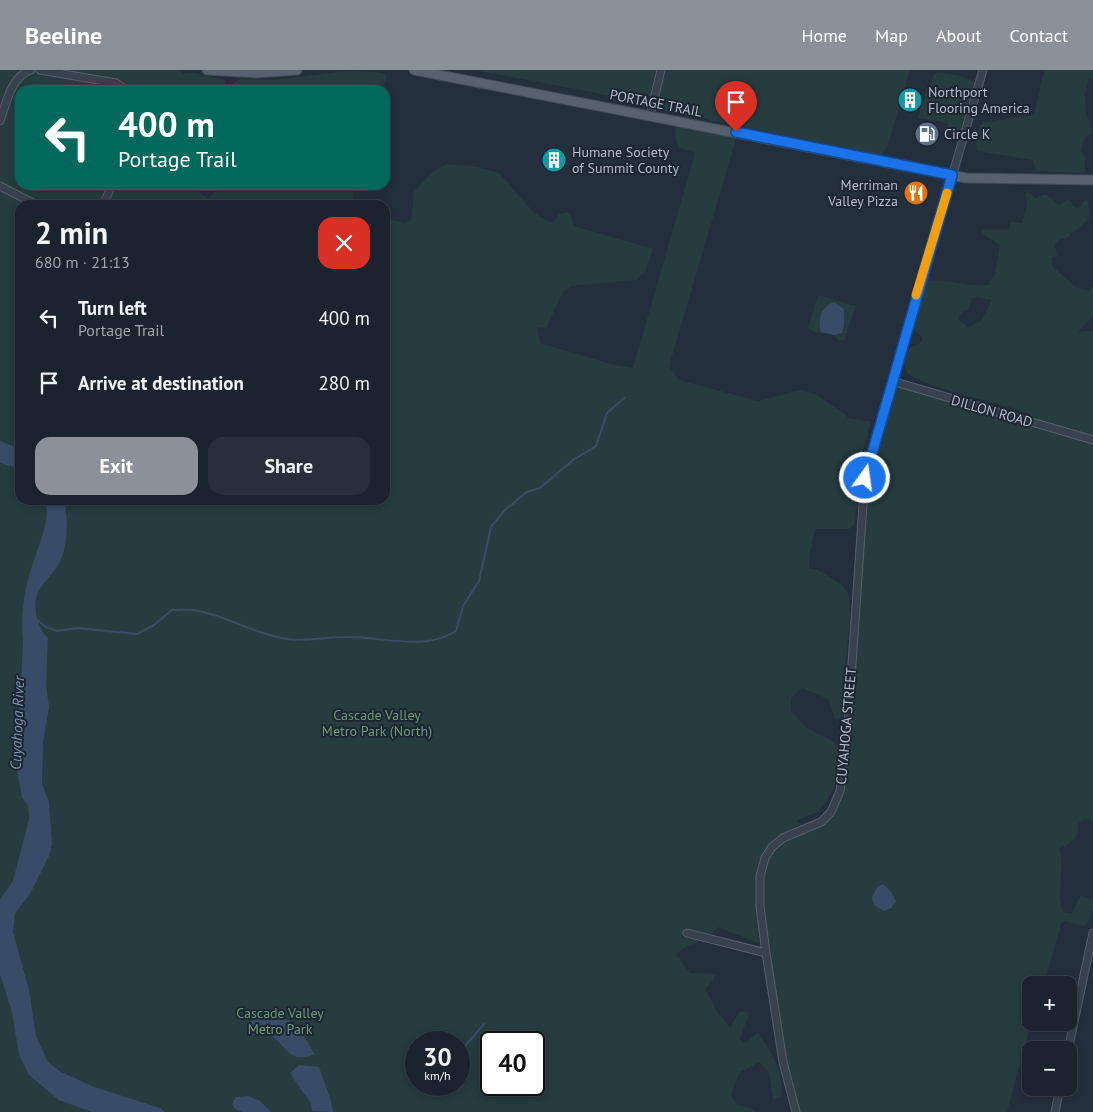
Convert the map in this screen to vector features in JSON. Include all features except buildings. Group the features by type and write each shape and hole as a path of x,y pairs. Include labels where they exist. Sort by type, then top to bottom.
{"main road":[{"path":"207,70 257,72 297,70"},
{"name":"PORTAGE TRAIL","path":"414,70 952,175 985,178 1093,180"}],"street":[{"path":"0,121 15,83 22,74 30,70"},
{"path":"40,70 65,71 119,85"},
{"path":"650,116 661,70"},
{"name":"CUYAHOGA STREET","path":"796,1112 783,1062 766,953 759,892 765,858 777,842 821,822 831,812 840,791 848,722 865,478 983,70"},
{"path":"0,186 27,200"},
{"name":"DILLON ROAD","path":"892,381 1093,440"},
{"path":"687,933 766,953"},
{"path":"1070,1041 1093,934"},
{"path":"1056,1112 1059,1096"}],"green space":[{"path":"0,70 179,70 184,74 194,73 226,80 226,85 15,85 15,190 198,190 208,198 218,190 354,190 353,197 355,200 15,200 15,505 390,505 390,219 404,223 411,220 414,192 432,172 447,164 478,167 499,173 534,213 550,222 555,220 558,215 566,212 570,214 574,226 653,249 645,272 636,280 571,286 563,292 546,328 537,327 540,343 614,365 633,368 695,153 679,148 675,136 676,126 682,125 737,136 669,366 679,380 758,401 801,390 817,395 848,418 871,422 858,468 860,494 856,508 855,524 849,529 815,529 810,552 809,568 818,570 842,585 849,595 850,618 841,718 835,719 828,699 802,688 791,698 791,711 806,727 832,741 844,752 838,776 824,805 813,814 797,821 807,829 821,822 831,812 840,791 843,774 862,496 867,468 892,381 1028,421 1030,414 944,389 927,383 907,372 904,363 907,349 922,342 922,337 912,329 925,282 941,281 988,285 995,274 1000,245 983,234 982,230 1009,230 1011,222 1022,223 1027,206 1025,194 1028,191 1035,198 1046,194 1059,205 1069,199 1073,206 1079,209 1084,200 1088,201 1090,218 1068,237 1057,241 1055,245 1057,256 1052,257 1052,266 1077,288 1090,291 1093,286 1093,316 1078,332 1093,331 1093,822 1086,818 1078,824 1076,837 1059,849 1061,857 1060,896 1063,912 1071,914 1081,895 1093,900 1093,909 1088,923 1084,926 1062,921 1047,976 1022,976 1022,1031 1029,1031 1026,1041 1022,1041 1022,1056 1007,1112 796,1112 783,1062 765,946 718,927 709,936 676,954 690,973 716,974 713,981 705,989 718,1013 730,1027 740,1011 749,1013 740,1039 746,1043 758,1032 776,1063 782,1089 781,1097 773,1100 769,1073 759,1062 739,1073 731,1095 737,1105 748,1107 756,1112 0,1112","holes":["972,298 992,300 981,321 967,328 966,325 960,322 959,317 963,311 968,310"]},
{"path":"475,70 910,70 887,148 882,155 655,109 658,77 648,103"},
{"path":"1044,70 1093,70 1093,78 1088,80 1085,95 1086,114 1093,133 1086,137 1081,151 1085,157 1085,173 1036,171 1033,160 977,151 975,136 983,122 1034,115"},
{"path":"347,71 377,72 387,75 384,85 231,85 239,79 273,80"},
{"path":"934,74 960,76 975,82 960,131 954,131 954,127 947,128 948,123 918,118 927,88 930,87"},
{"path":"818,295 856,306 844,340 838,340 834,335 817,332 808,328"}],"water":[{"path":"834,302 844,309 844,325 842,333 834,335 821,332 820,319 826,307"},
{"path":"0,441 15,447 15,468 0,463"},
{"path":"47,505 65,505 67,522 62,557 57,567 38,592 35,603 38,623 48,638 46,684 49,707 43,743 42,784 49,802 52,844 49,856 31,892 15,914 13,932 29,990 36,1036 48,1062 61,1072 94,1087 160,1108 165,1112 92,1112 59,1100 29,1075 19,1055 12,1012 0,974 0,900 13,881 29,819 28,806 22,797 17,771 24,600 28,580 42,538"},
{"path":"883,884 896,901 891,908 884,911 874,905 872,898 877,887"},
{"path":"264,1013 282,1018 298,1027 315,1054 306,1057 294,1056 270,1035 251,1035 248,1030 252,1021 255,1017"},
{"path":"299,1065 319,1067 333,1112 312,1111 311,1104 290,1073"},
{"path":"248,1096 260,1101 271,1112 243,1112 235,1109 232,1104 236,1097"}],"waterway":[{"path":"36,619 46,627 57,631 77,628 137,634 154,625 172,610 189,610 221,617 275,637 286,639 358,637 416,642 430,641 443,637 456,631 463,606 479,581 491,527 505,510 527,492 540,488 573,460 596,446 607,413 624,398"},
{"path":"470,1040 484,1024"}],"slow traffic":[{"path":"916,295 947,193"}],"place":[{"name":"Northport Flooring America","path":"910,100"},
{"name":"Circle K","path":"927,134"},
{"name":"Humane Society of Summit County","path":"554,160"},
{"name":"Merriman Valley Pizza","path":"916,193"}],"route":[{"path":"736,132 952,175 912,307 865,478"}],"park label":[{"name":"Cascade Valley Metro Park (North)","path":"377,724"},
{"name":"Cascade Valley Metro Park","path":"280,1022"}],"water label":[{"name":"Cuyahoga River","path":"17,723"}]}
